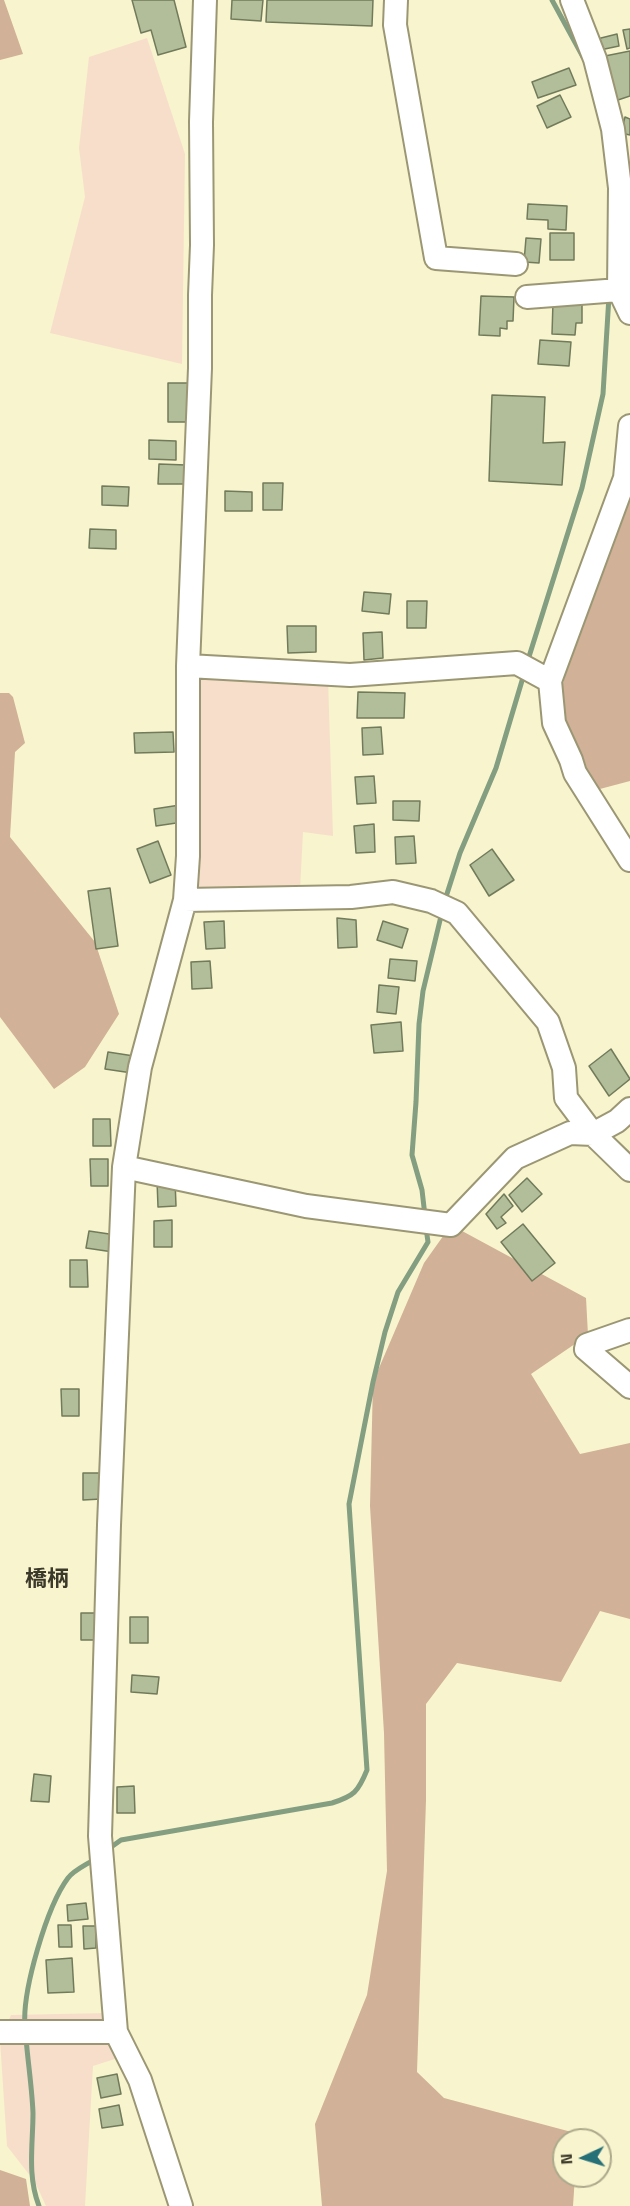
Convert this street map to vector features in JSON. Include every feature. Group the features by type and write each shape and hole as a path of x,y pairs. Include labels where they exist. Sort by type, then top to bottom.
{"street":[{"path":"181,2206 140,2080 116,2032 100,1841 109,1525 124,1167 140,1067 184,900 188,856 188,666 200,380 201,122 205,0"},
{"path":"396,0 394,25 436,258 516,264"},
{"path":"572,0 595,59 613,129 620,188 613,291 630,313"},
{"path":"527,297 613,291"},
{"path":"630,426 625,478 534,672 575,772 630,860"},
{"path":"188,666 350,675 534,672"},
{"path":"184,900 351,897 393,892 433,902 457,913 548,1022 564,1068 566,1098 593,1134 630,1170"},
{"path":"124,1167 306,1206 451,1225 515,1158 570,1133 593,1134 617,1121 630,1109"},
{"path":"630,1330 587,1345 586,1349 630,1387"},
{"path":"0,2032 116,2032"}],"shaded area":[{"path":"0,0 4,0 23,54 0,60"},
{"path":"147,38 185,154 182,364 50,333 85,197 79,148 89,57"},
{"path":"630,438 630,781 581,794 557,705"},
{"path":"200,677 328,679 333,836 303,832 300,890 198,888"},
{"path":"0,693 9,693 13,697 25,743 15,752 10,837 95,942 119,1014 85,1067 54,1089 0,1017"},
{"path":"451,1225 586,1298 588,1335 531,1374 580,1454 630,1443 630,1619 600,1611 561,1682 457,1663 426,1704 426,1800 417,2072 444,2098 556,2128 552,2128 552,2188 574,2188 573,2206 322,2206 315,2124 367,1995 387,1871 384,1733 370,1506 373,1382 424,1263"},
{"path":"109,2013 124,2056 93,2066 85,2206 46,2206 35,2182 7,2146 0,2040 11,2015"},
{"path":"0,2170 26,2179 30,2206 0,2206"}],"building":[{"path":"132,0 174,0 186,47 158,55 151,30 141,33"},
{"path":"232,0 263,0 261,21 231,19"},
{"path":"267,0 373,0 372,26 266,22"},
{"path":"630,29 630,48 627,49 623,30"},
{"path":"617,34 619,46 600,50 597,39"},
{"path":"630,51 630,96 615,101 605,56"},
{"path":"569,68 576,85 538,98 532,82"},
{"path":"560,95 571,117 547,128 537,106"},
{"path":"625,117 630,119 630,135 621,133"},
{"path":"528,204 567,206 566,230 548,229 548,220 527,219"},
{"path":"550,233 574,233 574,260 550,260"},
{"path":"526,238 541,239 539,263 524,262"},
{"path":"481,296 514,297 513,321 507,321 507,329 500,328 500,336 479,335"},
{"path":"553,302 582,303 582,323 576,323 575,335 552,334"},
{"path":"540,340 571,342 569,366 538,364"},
{"path":"168,383 188,383 188,422 168,422"},
{"path":"492,395 545,397 543,443 565,442 562,485 489,481"},
{"path":"149,440 176,441 176,460 149,459"},
{"path":"159,464 186,465 185,484 158,484"},
{"path":"263,483 283,483 282,510 263,510"},
{"path":"102,486 129,487 128,506 102,505"},
{"path":"225,491 252,492 252,511 225,511"},
{"path":"90,529 116,530 116,549 89,548"},
{"path":"364,592 391,594 389,614 362,611"},
{"path":"407,601 427,601 426,628 407,628"},
{"path":"287,626 316,626 316,652 288,653"},
{"path":"382,632 383,658 364,660 363,633"},
{"path":"358,692 405,693 404,718 357,718"},
{"path":"381,727 383,754 363,755 362,728"},
{"path":"173,732 174,752 135,753 134,733"},
{"path":"374,776 376,803 357,804 355,777"},
{"path":"393,801 420,801 419,821 393,820"},
{"path":"180,805 183,822 156,826 154,809"},
{"path":"374,824 375,852 356,853 354,826"},
{"path":"414,836 416,863 396,864 395,837"},
{"path":"158,841 171,875 150,883 137,849"},
{"path":"492,849 514,880 489,896 470,865"},
{"path":"110,888 118,946 96,949 88,891"},
{"path":"337,918 356,920 357,947 338,948"},
{"path":"224,921 225,948 206,949 204,922"},
{"path":"383,921 408,929 402,948 377,940"},
{"path":"390,959 417,961 415,981 388,978"},
{"path":"210,961 212,988 192,989 191,962"},
{"path":"379,985 399,987 396,1014 377,1012"},
{"path":"401,1022 403,1051 374,1053 371,1025"},
{"path":"611,1049 630,1079 609,1096 589,1066"},
{"path":"108,1052 134,1056 132,1073 105,1069"},
{"path":"93,1119 110,1119 111,1146 93,1146"},
{"path":"90,1159 108,1159 108,1186 91,1186"},
{"path":"527,1178 542,1194 522,1212 509,1195"},
{"path":"157,1180 175,1180 176,1206 158,1207"},
{"path":"504,1194 513,1206 501,1217 506,1223 497,1229 486,1214"},
{"path":"172,1220 172,1247 154,1247 154,1221"},
{"path":"523,1224 555,1263 532,1281 501,1242"},
{"path":"89,1231 116,1235 113,1252 86,1248"},
{"path":"70,1260 87,1260 88,1287 70,1287"},
{"path":"61,1389 79,1389 79,1416 62,1416"},
{"path":"83,1473 100,1473 101,1499 83,1500"},
{"path":"81,1613 98,1613 99,1640 81,1640"},
{"path":"130,1617 148,1617 148,1643 130,1643"},
{"path":"132,1675 159,1677 157,1694 131,1692"},
{"path":"34,1774 51,1776 49,1802 31,1801"},
{"path":"134,1786 135,1813 117,1813 117,1787"},
{"path":"86,1903 88,1919 68,1921 67,1905"},
{"path":"58,1925 71,1925 72,1947 59,1947"},
{"path":"83,1926 96,1926 96,1948 84,1949"},
{"path":"72,1958 74,1992 48,1993 46,1960"},
{"path":"117,2074 121,2094 101,2098 97,2078"},
{"path":"119,2105 123,2125 102,2128 99,2109"}],"waterway":[{"path":"552,0 583,57"},
{"path":"527,663 582,488 603,394 609,296"},
{"path":"445,900 460,853 496,768 524,674"},
{"path":"425,1216 422,1190 412,1155 419,1024 423,991 442,912"},
{"path":"107,1850 121,1840 332,1803 350,1795 361,1783 367,1770 349,1504 385,1332 398,1292 428,1242 426,1228"},
{"path":"25,2026 25,2011 32,1971 52,1908 68,1878 95,1859"},
{"path":"26,2038 33,2113 32,2171 39,2206"}],"district":[{"name":"橋柄","path":"47,1581"}]}
